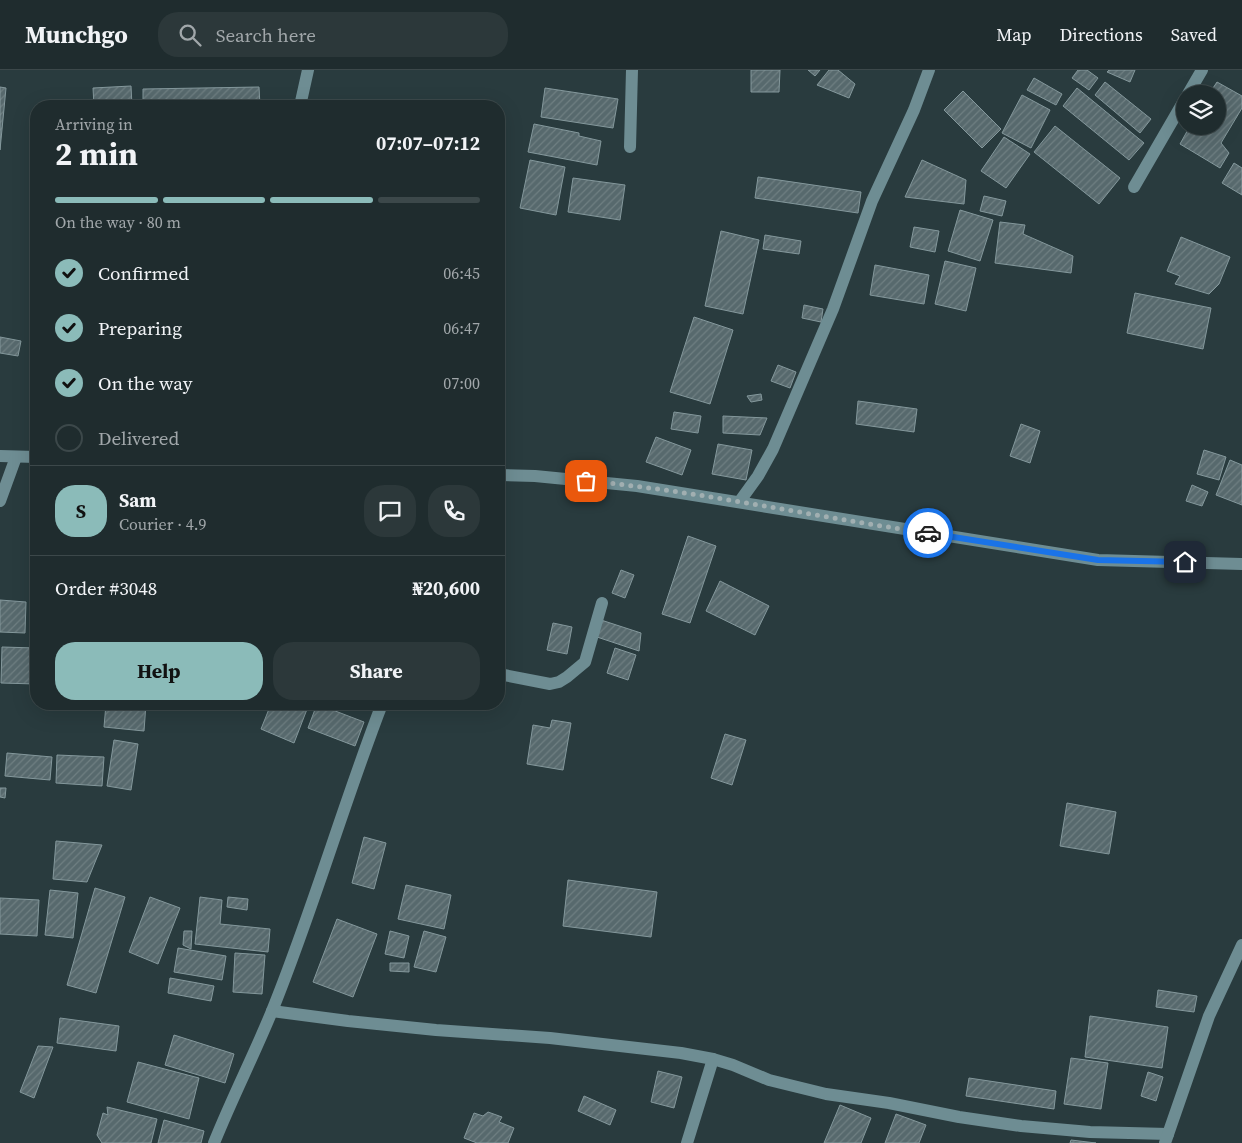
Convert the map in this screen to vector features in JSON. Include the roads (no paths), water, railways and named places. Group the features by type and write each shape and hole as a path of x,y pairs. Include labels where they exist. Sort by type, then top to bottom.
{"street":[{"path":"301,100 308,70"},
{"path":"630,147 632,70"},
{"path":"740,501 758,476 772,449 832,309 872,201 914,110 929,70"},
{"path":"1193,85 1202,70"},
{"path":"1134,188 1176,115"},
{"path":"0,456 30,457"},
{"path":"0,501 16,457"},
{"path":"505,475 535,476 637,486 740,501 885,527 1098,560 1242,564"},
{"path":"505,675 550,684 559,682 567,677 585,662 602,603"},
{"path":"214,1143 272,1011 380,710"},
{"path":"272,1011 348,1022 550,1038 681,1053 733,1065 769,1080 807,1090 958,1117 1021,1126 1166,1139 1209,1016 1242,944"},
{"path":"687,1143 712,1059"}]}
